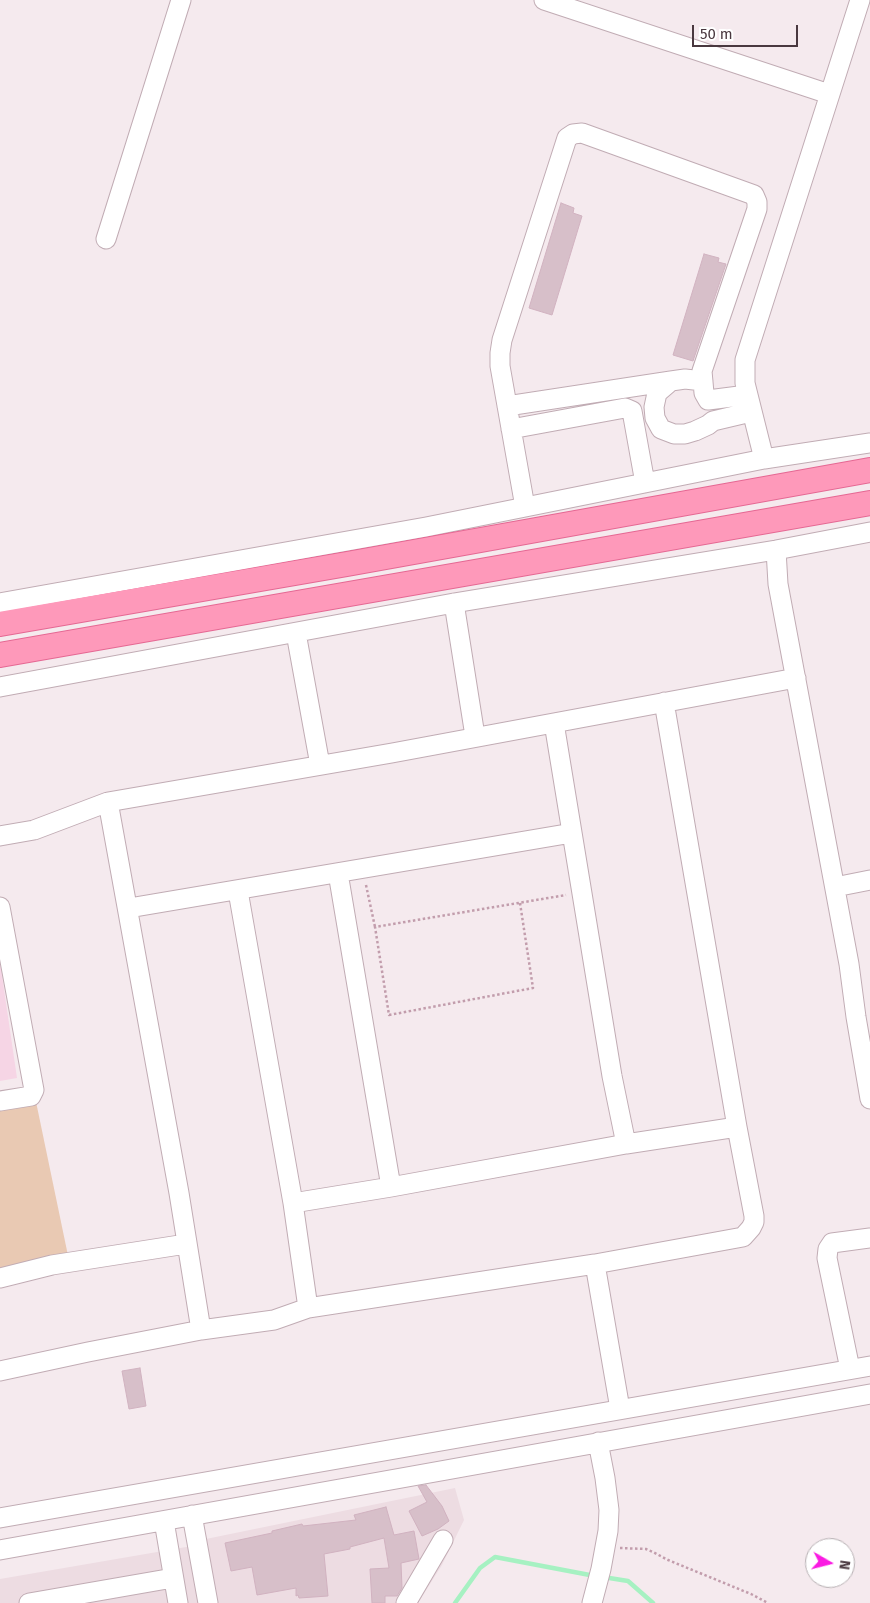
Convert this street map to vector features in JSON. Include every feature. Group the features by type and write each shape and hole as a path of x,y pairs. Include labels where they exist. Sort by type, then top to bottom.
{"main road":[{"path":"0,624 870,470"},
{"path":"0,656 870,503"}],"street":[{"path":"106,239 181,0"},
{"path":"544,0 829,94"},
{"path":"764,459 745,383 745,360 860,0"},
{"path":"525,507 500,366 500,353 502,340 567,138 574,134 582,133 754,195 757,209 702,371 704,393 708,400 749,403"},
{"path":"507,406 685,379 703,381"},
{"path":"671,381 657,393 654,407 655,418 661,429 674,434 685,434 708,426 713,421 749,403"},
{"path":"511,429 625,408 632,411 645,483"},
{"path":"0,603 426,527 764,459 870,442"},
{"path":"0,687 454,603 776,550 870,532"},
{"path":"776,550 778,584 849,964 863,1016 870,1099"},
{"path":"454,603 475,736"},
{"path":"296,633 320,764"},
{"path":"0,836 34,830 108,802 392,753 475,736 796,678"},
{"path":"0,1371 201,1330 274,1320 308,1308 595,1264 743,1237 751,1228 754,1216 664,702"},
{"path":"554,723 612,1076 626,1144"},
{"path":"108,802 179,1193 201,1330"},
{"path":"128,908 238,891 572,833"},
{"path":"338,873 392,1188"},
{"path":"835,887 870,880"},
{"path":"238,891 293,1203 308,1308"},
{"path":"0,907 34,1090 31,1096 0,1101"},
{"path":"293,1203 392,1188 626,1144 737,1127"},
{"path":"850,1369 827,1258 828,1249 832,1243 870,1238"},
{"path":"0,1278 52,1265 186,1244"},
{"path":"595,1264 620,1408"},
{"path":"0,1518 620,1408 870,1366"},
{"path":"0,1550 870,1394"},
{"path":"535,1424 540,1452"},
{"path":"594,1596 606,1547 609,1510 598,1442"},
{"path":"192,1515 208,1603"},
{"path":"164,1521 178,1603"},
{"path":"406,1603 443,1540"},
{"path":"30,1603 173,1578"}],"path":[{"path":"363,869 390,1015 533,988 520,903"},
{"path":"375,928 582,892"},
{"path":"606,1547 646,1549 768,1603"}],"shaded area":[{"path":"0,962 17,1078 0,1081"},
{"path":"35,1097 71,1270 0,1282 0,1106"},
{"path":"455,1488 464,1520 442,1565 418,1603 215,1603 201,1540"},
{"path":"192,1546 203,1603 0,1603 0,1579"}],"building":[{"path":"561,203 574,208 573,213 582,216 552,315 529,308"},
{"path":"704,254 719,258 718,262 726,264 693,361 673,355"},
{"path":"140,1368 146,1406 129,1409 122,1371"},
{"path":"426,1485 442,1506 449,1521 438,1529 422,1536 409,1511 427,1502 418,1486"},
{"path":"386,1507 394,1535 414,1531 419,1559 401,1563 402,1588 397,1596 385,1596 385,1603 372,1603 370,1569 389,1568 384,1538 350,1547 350,1549 324,1554 328,1596 299,1598 298,1595 296,1596 296,1588 257,1595 252,1567 231,1571 225,1543 272,1533 272,1531 302,1524 303,1526 356,1520 354,1515"}],"waterway":[{"path":"455,1603 480,1568 495,1557 595,1576"},
{"path":"603,1577 628,1581 653,1603"}]}
